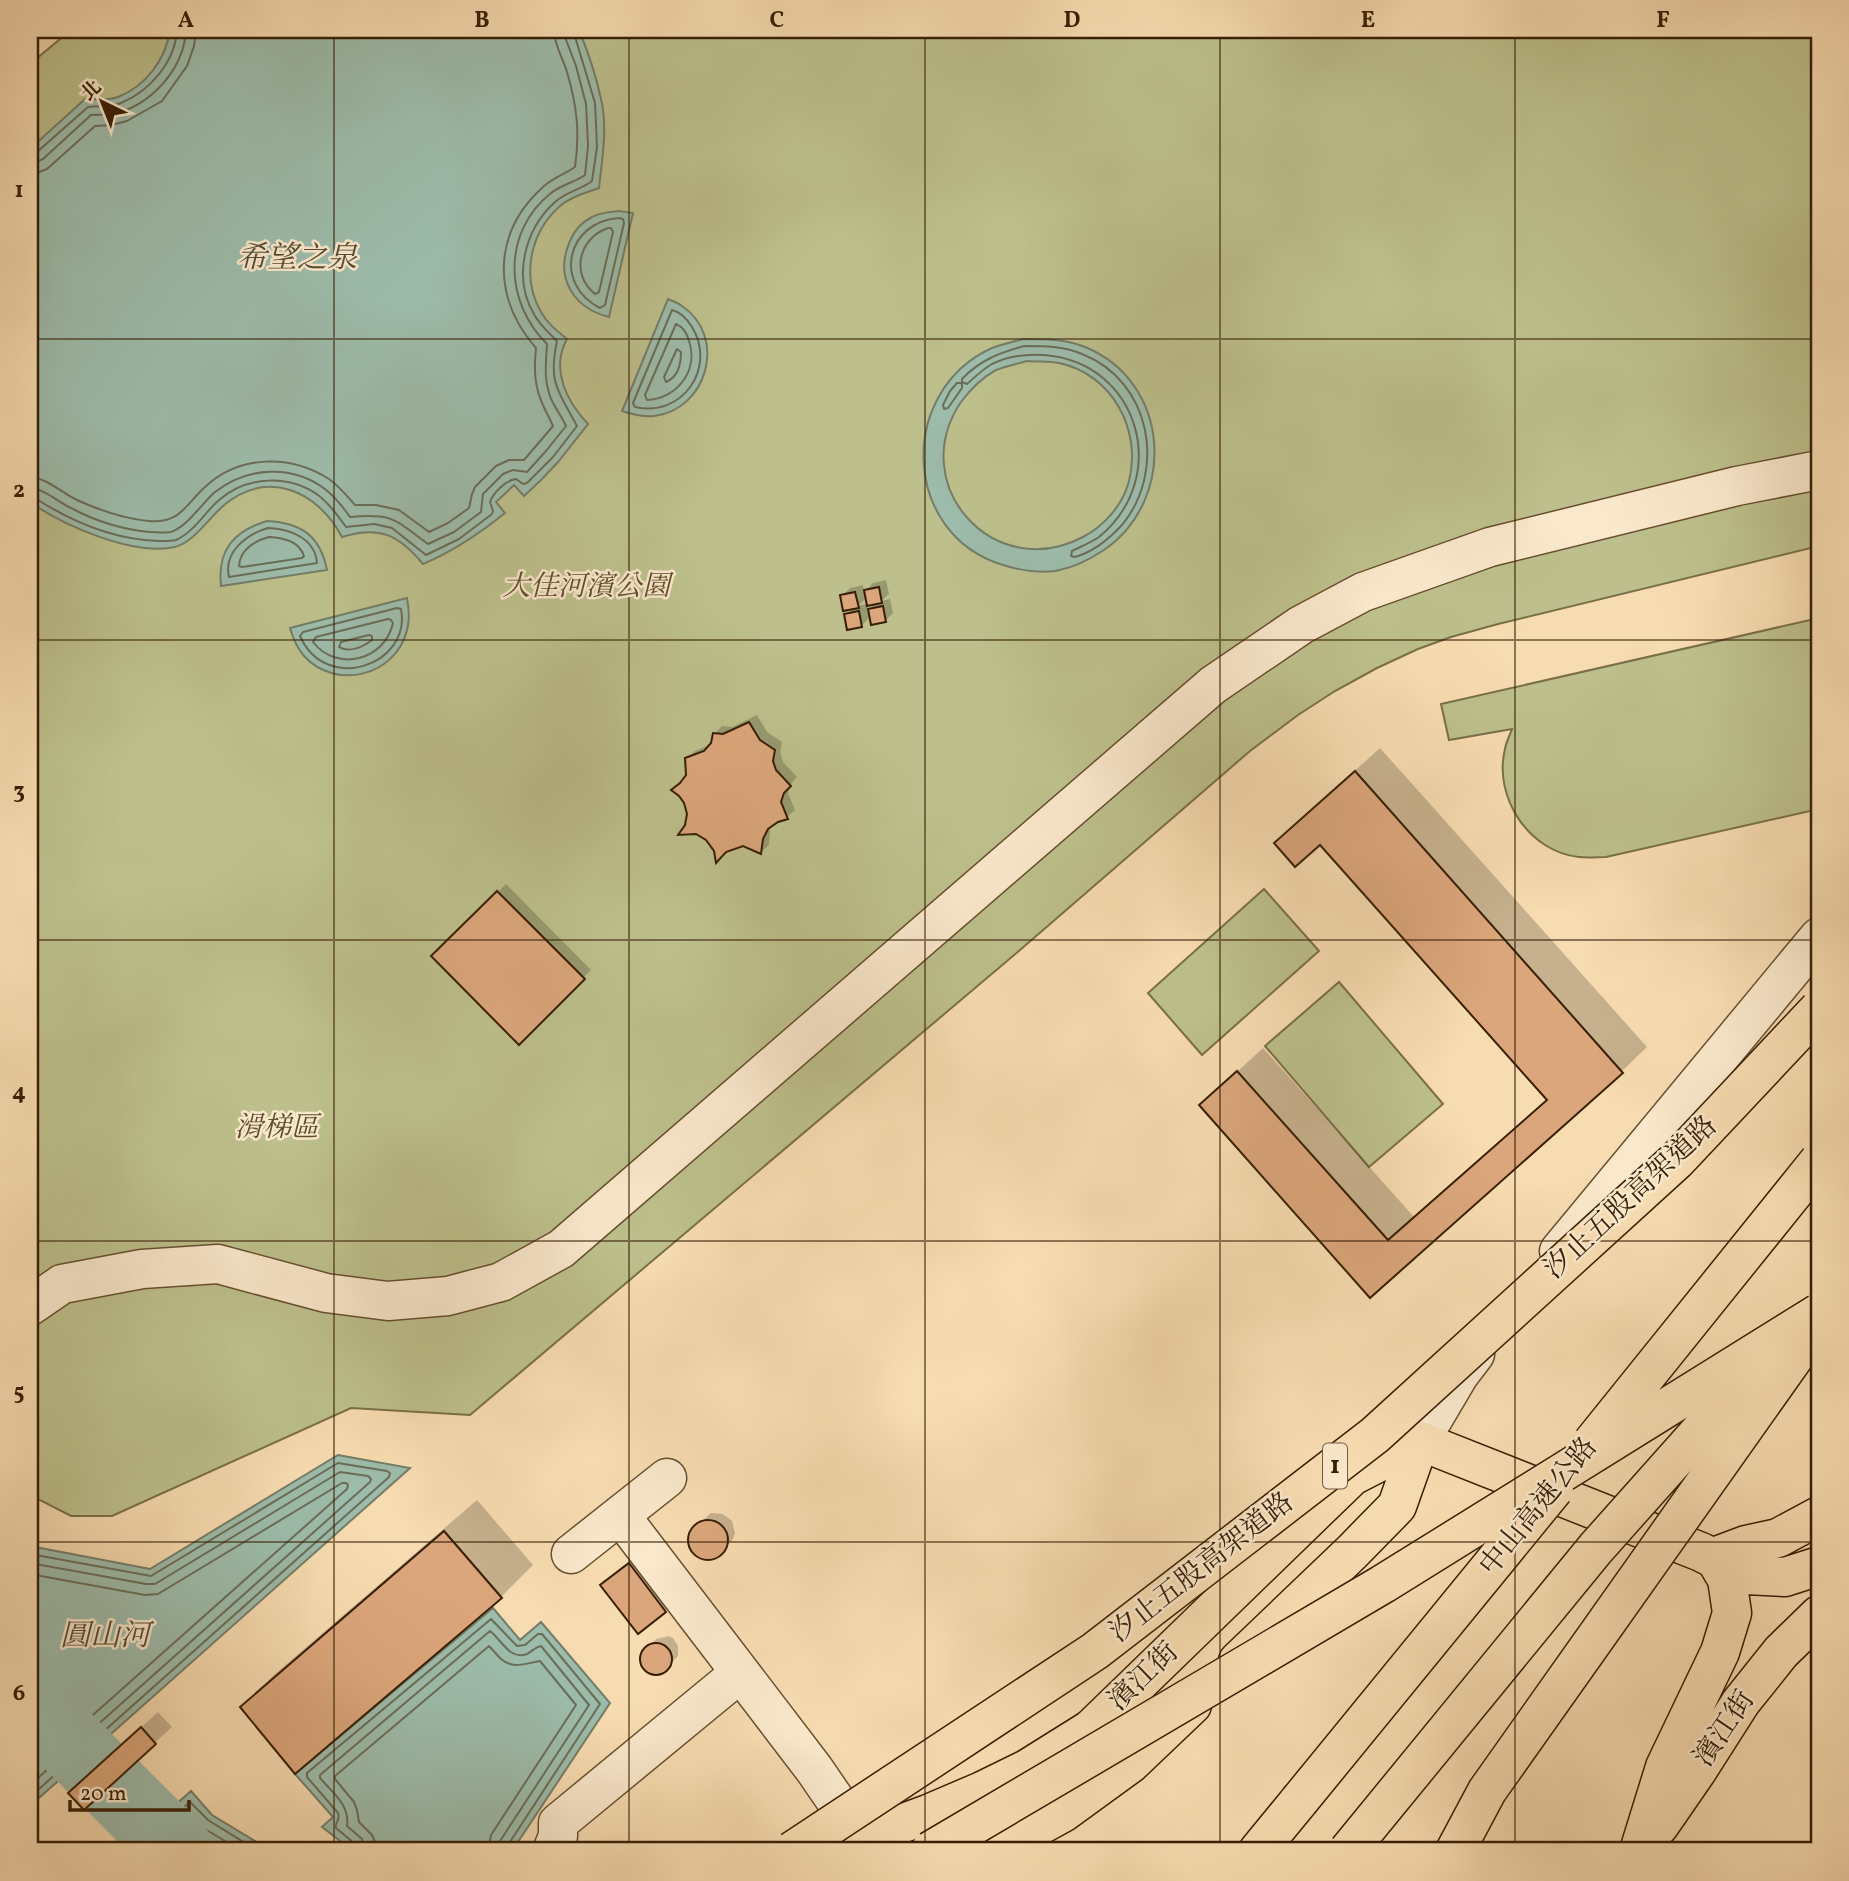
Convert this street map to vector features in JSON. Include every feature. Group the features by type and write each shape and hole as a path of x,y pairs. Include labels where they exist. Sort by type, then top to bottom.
{"main road":[{"name":"汐止五股高架道路","path":"792,1851 1095,1651 1375,1435 1677,1160 1819,1009"},
{"name":"中山高速公路","path":"1258,1851 1819,1161"},
{"path":"1348,1851 1596,1548 1819,1298"},
{"path":"930,1851 1383,1584 1819,1313"},
{"path":"1455,1851 1487,1791 1819,1322"},
{"path":"1420,1440 1714,1557 1746,1575 1785,1577 1819,1566"},
{"name":"濱江街","path":"845,1845 982,1791 1027,1769 1091,1729 1352,1476 1420,1440"},
{"name":"濱江街","path":"955,1851 1028,1840 1130,1764 1397,1506 1420,1440"},
{"path":"1714,1557 1746,1545 1778,1538 1819,1516"},
{"path":"1641,1851 1665,1767 1720,1652 1732,1614 1727,1579 1714,1557"},
{"name":"濱江街","path":"1641,1851 1741,1702 1781,1651 1819,1615"},
{"path":"1028,1840 1091,1729"}],"street":[{"path":"30,1306 62,1284 142,1269 218,1264 326,1293 388,1301 448,1296 501,1282 561,1249 1213,685 1301,625 1363,592 1490,547 1737,486 1819,470"},
{"path":"1420,1440 1459,1375 1819,937"},
{"path":"571,1553 667,1478"},
{"path":"620,1515 814,1769 845,1845"},
{"path":"552,1851 558,1836 558,1823 740,1673"}],"green space":[{"name":"大佳河濱公園","path":"71,30 1819,30 1819,546 1451,637 1377,668 1335,691 1250,751 1020,950 470,1415 351,1408 112,1516 71,1516 30,1495 30,64"},
{"path":"1819,618 1819,809 1606,857 1579,857 1561,853 1545,845 1530,833 1510,803 1504,785 1503,767 1512,729 1449,740 1441,704"},
{"path":"1264,889 1319,951 1202,1055 1148,993"},
{"path":"1339,982 1443,1104 1369,1167 1265,1046"}],"water":[{"name":"希望之泉","path":"170,30 579,30 589,55 603,110 604,144 599,188 568,201 549,218 535,242 530,270 531,284 541,312 567,339 560,362 563,384 573,406 588,424 558,462 524,496 514,485 496,502 505,513 445,554 423,564 405,546 387,535 367,532 342,537 319,507 290,490 274,487 257,488 240,495 223,506 182,545 158,549 100,537 61,520 30,502 30,149 85,99 114,98 146,79 164,51"},
{"path":"619,211 633,213 609,317 596,313 577,298 570,289 564,267 570,241 579,227 595,215"},
{"path":"668,299 682,306 696,319 704,335 707,353 705,370 698,387 687,401 672,411 650,416 622,411"},
{"path":"1023,339 1070,342 1085,347 1114,364 1135,386 1148,413 1154,443 1153,473 1144,502 1128,528 1093,557 1055,571 1009,567 969,549 945,524 930,494 924,461 927,427 939,396 961,368 992,348","holes":["1027,361 1059,363 1078,369 1094,379 1119,407 1127,424 1131,443 1129,481 1112,514 1083,537 1050,548 1019,547 991,537 968,518 952,494 944,465 947,434 961,402 973,388 996,370"]},
{"path":"267,521 290,525 307,533 319,548 327,570 221,586 222,562 230,544 245,530"},
{"path":"407,598 409,622 401,646 378,668 363,673 332,673 317,667 304,656 290,628"},
{"name":"圓山河","path":"338,1455 410,1468 30,1806 30,1546 150,1569"},
{"path":"493,1608 520,1640 541,1622 610,1703 512,1851 353,1851 322,1827 333,1817 295,1774"},
{"path":"191,1791 212,1815 268,1851 124,1851"}],"building":[{"path":"879,587 882,603 867,606 864,590"},
{"path":"855,592 859,608 843,611 840,595"},
{"path":"883,606 886,622 871,625 868,609"},
{"path":"859,611 862,627 847,630 844,614"},
{"path":"749,722 760,740 775,750 773,761 776,770 791,786 784,793 781,802 788,819 768,829 763,839 761,854 743,846 726,852 716,863 714,851 706,840 696,834 678,835 685,825 687,814 684,803 671,790 686,775 685,758 704,751 711,743 713,733 723,734"},
{"path":"1355,771 1623,1073 1370,1298 1199,1105 1237,1071 1388,1240 1547,1100 1320,845 1295,867 1274,843"},
{"path":"497,891 585,979 519,1045 431,956"},
{"path":"708,1520 722,1526 728,1540 722,1554 708,1560 694,1554 688,1540 694,1526"},
{"path":"444,1531 502,1598 295,1774 240,1707"},
{"path":"629,1563 666,1612 638,1634 600,1585"},
{"path":"656,1643 667,1648 672,1659 667,1670 656,1675 645,1670 640,1659 645,1648"},
{"path":"141,1727 156,1744 84,1810 68,1793"}],"waterway":[{"name":"圓山河","path":"30,1703 178,1851"}],"park label":[{"name":"滑梯區","path":"277,1128"}]}
